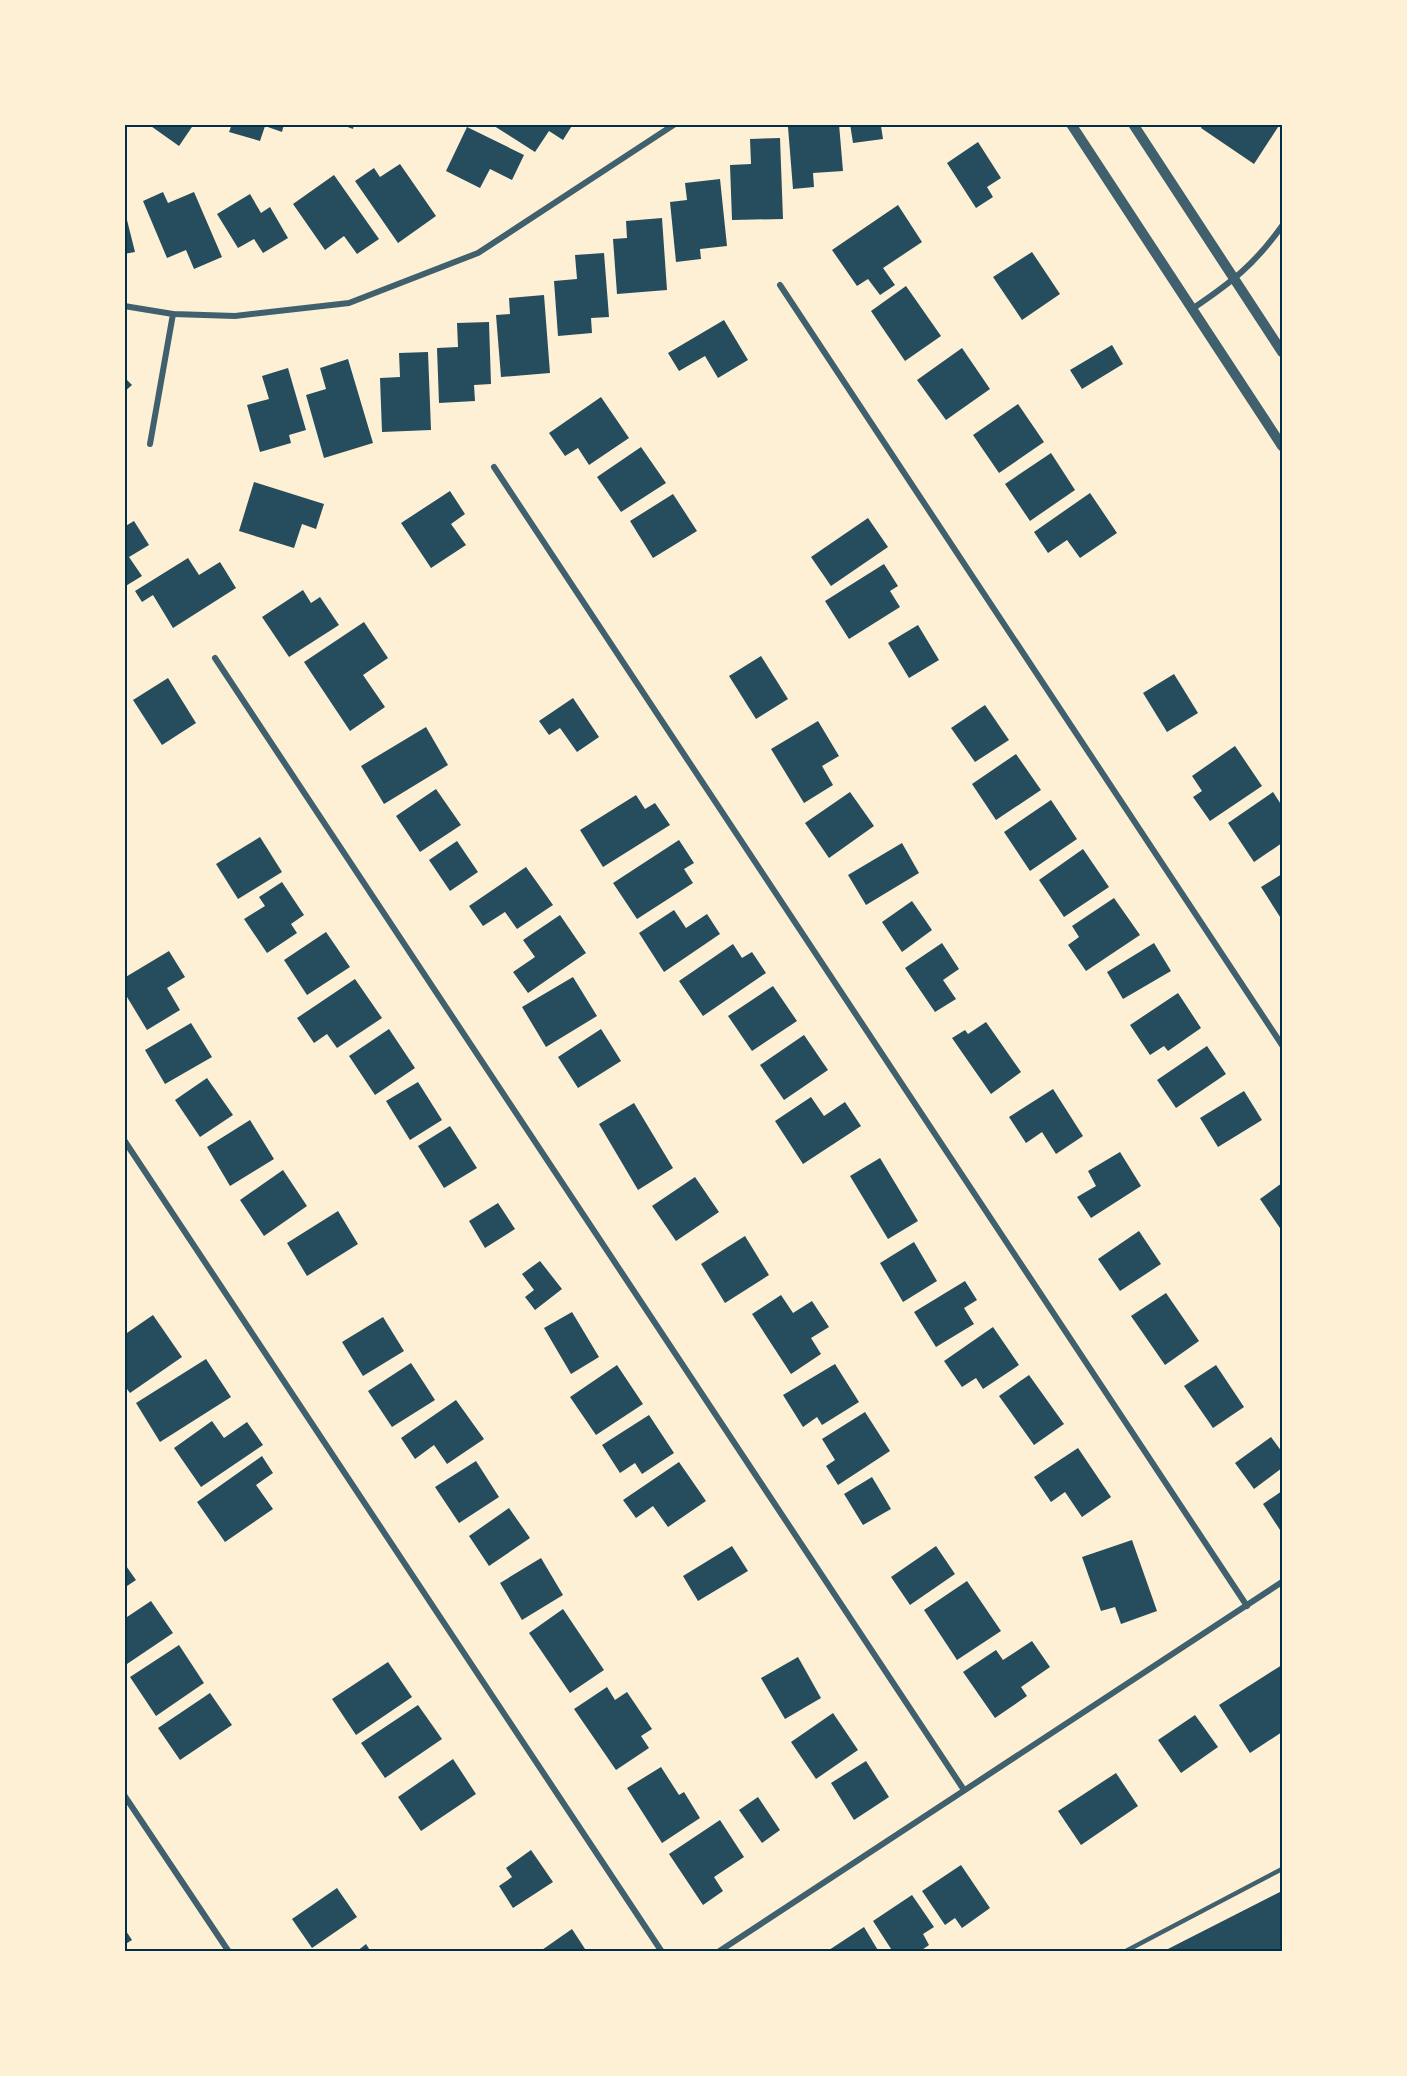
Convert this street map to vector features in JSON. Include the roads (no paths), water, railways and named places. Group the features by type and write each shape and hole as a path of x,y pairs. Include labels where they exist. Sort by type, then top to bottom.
{"street":[{"path":"124,306 173,314 235,316 349,303 478,254 675,124"},
{"path":"1071,124 1282,446"},
{"path":"1133,124 1282,352"},
{"path":"1192,309 1236,280 1260,256 1282,226"},
{"path":"780,285 1282,1045"},
{"path":"150,444 173,314"},
{"path":"494,467 1247,1606"},
{"path":"215,658 964,1790"},
{"path":"124,1140 662,1952"},
{"path":"718,1952 1282,1582"},
{"path":"124,1795 229,1952"}],"lane":[{"path":"1124,1952 1282,1869"}]}
